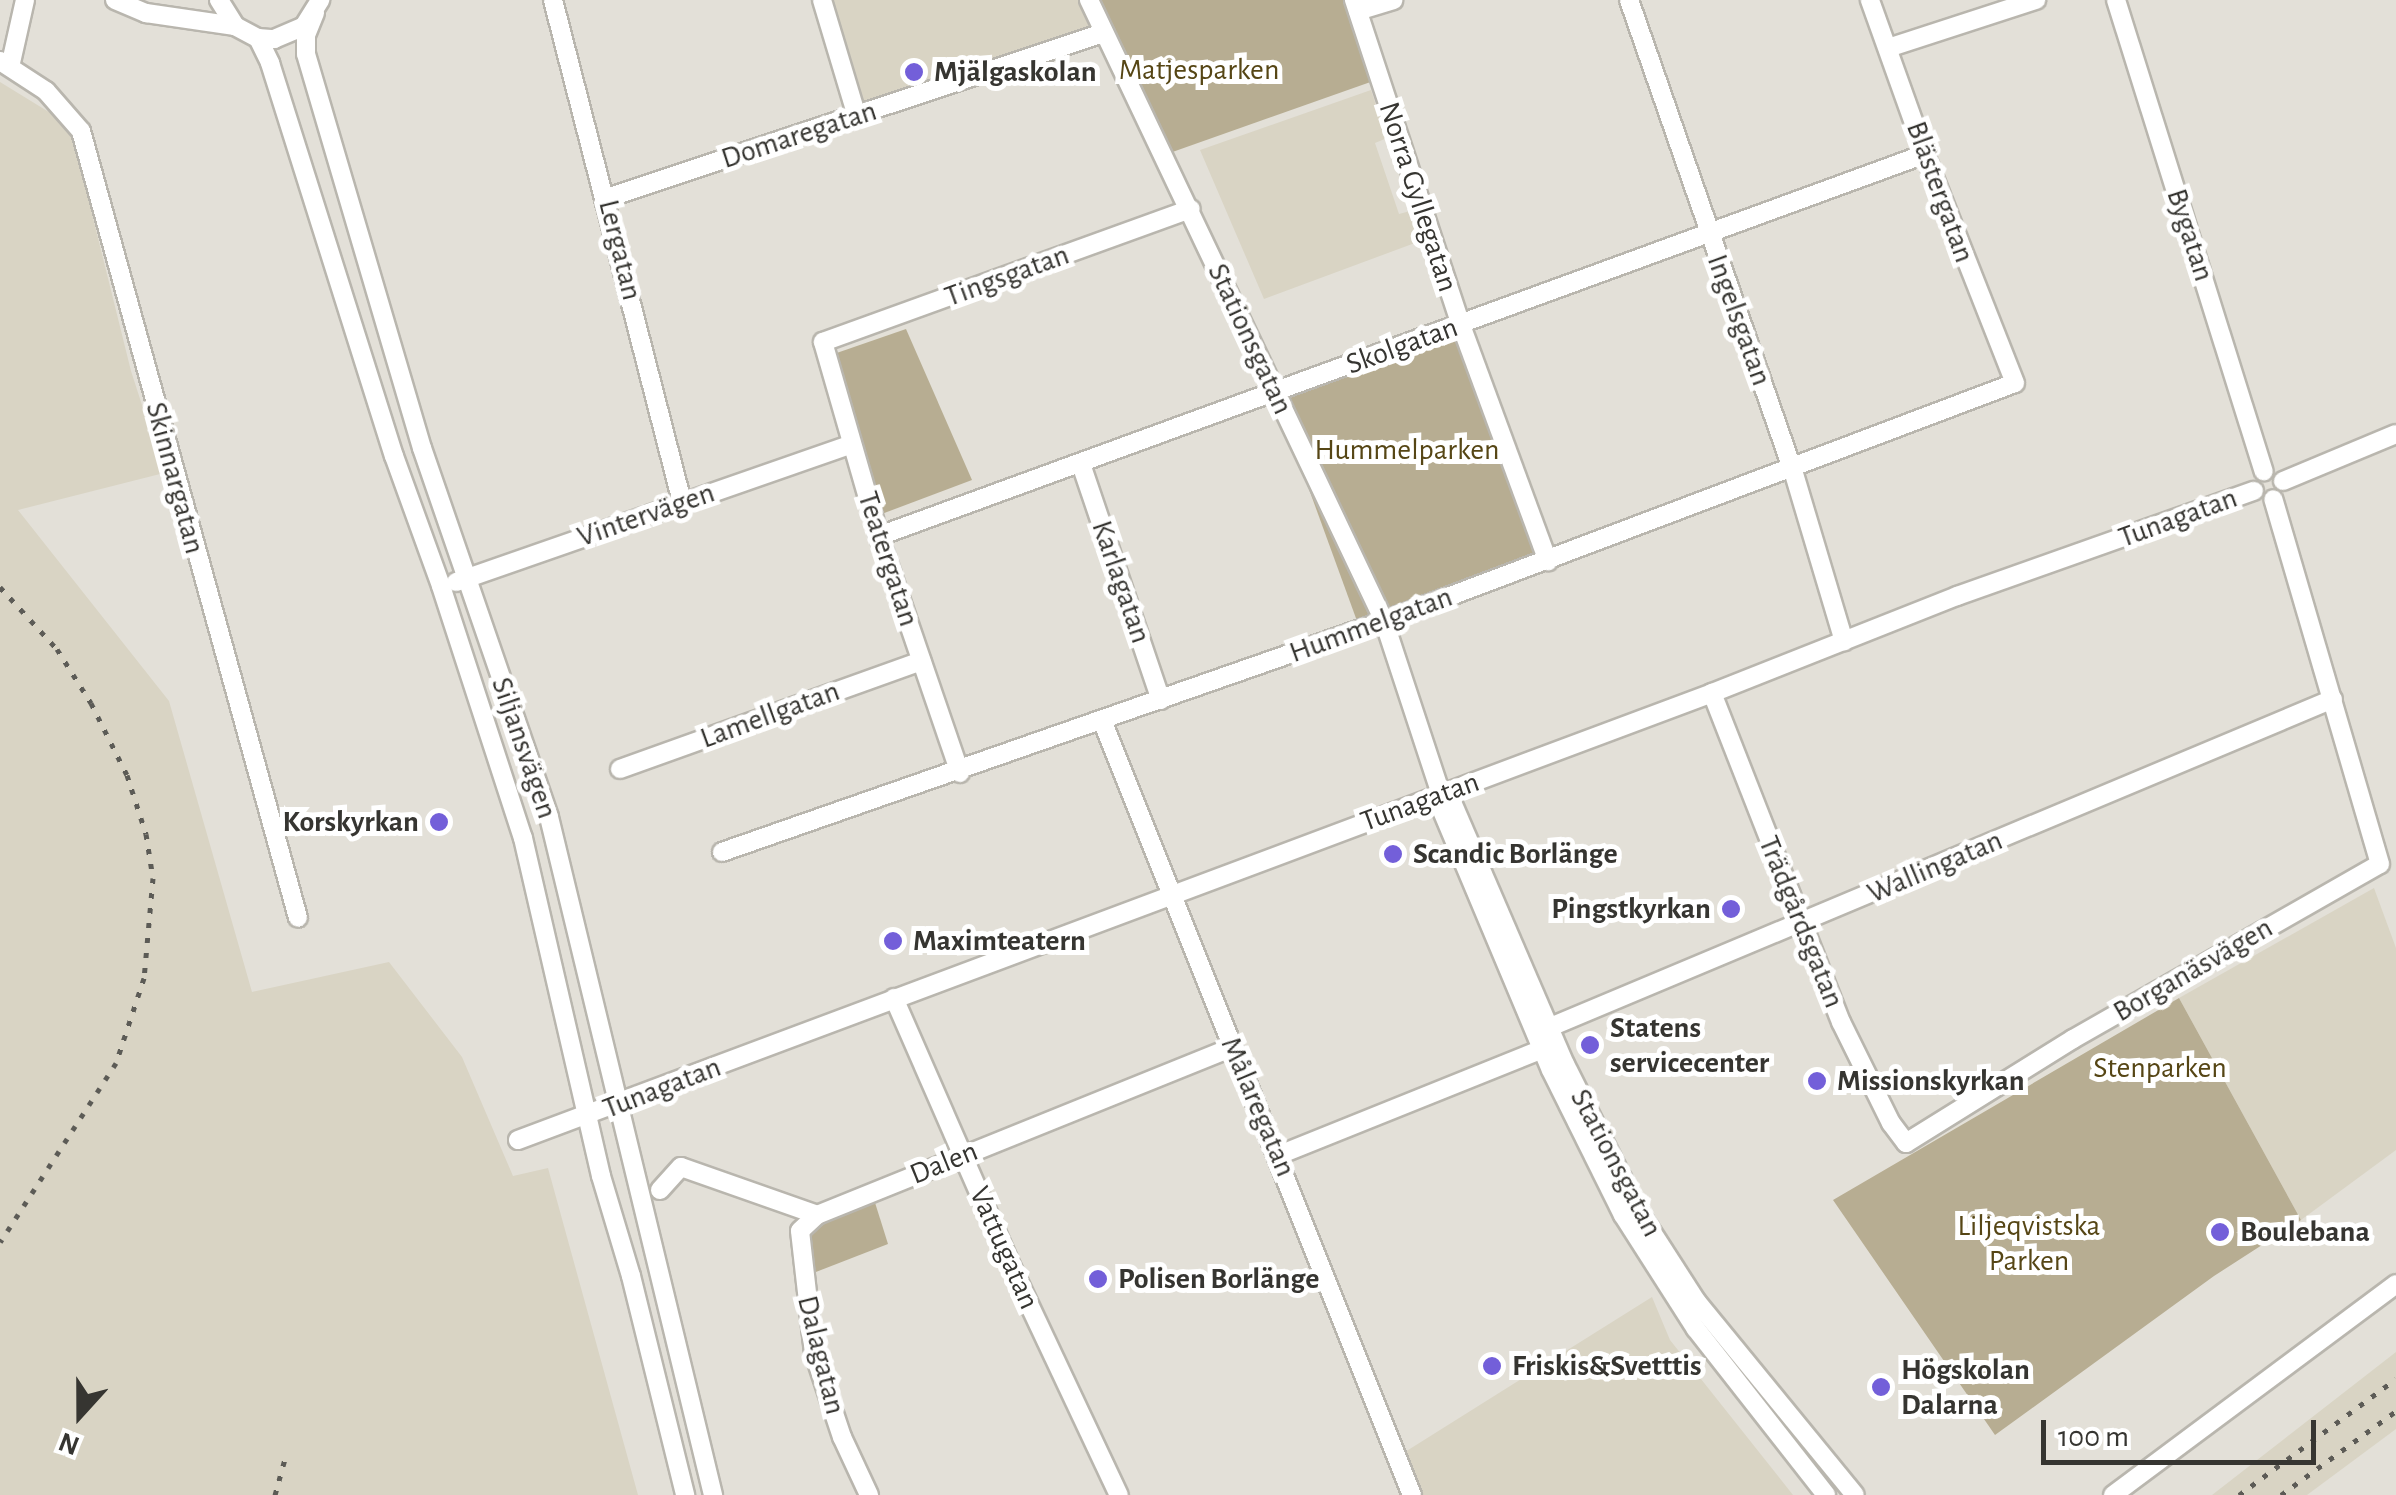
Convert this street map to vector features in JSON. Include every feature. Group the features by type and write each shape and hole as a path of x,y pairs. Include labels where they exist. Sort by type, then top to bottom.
{"street":[{"path":"5,64 25,0"},
{"path":"115,0 146,14 235,26 258,38 290,35 318,7"},
{"path":"219,0 235,26"},
{"name":"Lergatan","path":"553,0 607,198 682,502"},
{"path":"822,0 857,117"},
{"name":"Stationsgatan","path":"1089,0 1384,621 1441,794 1452,802 1546,1038 1623,1215 1666,1287 1826,1495"},
{"path":"1356,6 1392,0"},
{"name":"Ingelsgatan","path":"1629,0 1707,233 1792,467 1844,641"},
{"name":"Blästergatan","path":"1870,0 1924,154 2014,383"},
{"path":"1888,48 2036,0"},
{"name":"Bygatan","path":"2116,0 2264,471"},
{"name":"Norra Gyllegatan","path":"1356,6 1461,325 1548,561"},
{"name":"Siljansvägen","path":"318,7 306,35 306,54 465,578 549,817 713,1495"},
{"name":"Domaregatan","path":"607,198 1103,33"},
{"name":"Siljansvägen","path":"258,38 270,63 394,456 523,838 587,1116 684,1495"},
{"name":"Skinnargatan","path":"5,64 46,91 81,131 298,918"},
{"name":"Skolgatan","path":"879,536 1924,154"},
{"name":"Tingsgatan","path":"823,342 1191,210"},
{"name":"Teatergatan","path":"823,342 879,536 960,773"},
{"name":"Hummelgatan","path":"722,852 960,773 1384,621 2014,383"},
{"path":"2284,481 2396,434"},
{"name":"Vintervägen","path":"441,586 852,444"},
{"name":"Karlagatan","path":"1081,464 1160,700"},
{"path":"2264,471 2276,472 2284,481 2282,493 2273,500 2262,499 2254,491 2255,478 2264,471"},
{"name":"Tunagatan","path":"518,1140 1844,641 2254,491"},
{"path":"2273,500 2333,699"},
{"name":"Lamellgatan","path":"620,770 920,661"},
{"name":"Trädgårdsgatan","path":"1712,693 1856,1057 1906,1143"},
{"name":"Borganäsvägen","path":"1906,1143 2073,1039 2380,864 2333,699"},
{"name":"Wallingatan","path":"1280,1156 1800,922 2333,699"},
{"name":"Målaregatan","path":"1102,720 1280,1156 1412,1495"},
{"name":"Vattugatan","path":"894,998 1109,1492"},
{"name":"Stationsgatan","path":"1546,1038 1638,1212 1680,1279 1854,1495"},
{"name":"Dalen","path":"817,1215 1233,1048"},
{"path":"660,1190 680,1167 817,1215"},
{"name":"Dalagatan","path":"817,1215 800,1231 814,1353 842,1437 869,1495"},
{"path":"2113,1495 2396,1284"}],"shaded area":[{"name":"Mjälgaskolan","path":"826,0 1087,0 1100,31 859,113"},
{"path":"0,82 70,125 131,371 164,473 18,510 169,701 252,992 389,962 462,1057 513,1176 548,1168 638,1495 0,1495"},
{"path":"1371,90 1387,138 1375,143 1399,214 1414,210 1423,240 1264,299 1200,150"},
{"path":"2374,888 2396,948 2396,1150 2301,1220 2179,998"},
{"path":"1652,1297 1670,1340 1793,1495 1412,1495 1397,1457"},
{"path":"2396,1352 2396,1429 2307,1495 2212,1495"}],"green space":[{"name":"Matjesparken","path":"1089,0 1354,0 1379,79 1164,155"},
{"name":"Hummelparken","path":"1461,325 1547,562 1360,630 1274,393"},
{"path":"906,329 972,480 879,515 828,356"},
{"name":"Liljeqvistska Parken","path":"2179,998 2301,1220 2214,1276 1995,1435 1833,1200"},
{"path":"872,1193 888,1244 803,1277 801,1252 817,1215"}],"railway":[{"path":"0,587 57,649 91,703 127,775 146,834 153,878 144,978 116,1063 0,1242"},
{"path":"2239,1495 2396,1379"},
{"path":"2281,1495 2396,1411"},
{"path":"275,1495 286,1455"}],"place":[{"name":"Mjälgaskolan","path":"914,72"},
{"name":"Korskyrkan","path":"439,822"},
{"name":"Scandic Borlänge","path":"1393,854"},
{"name":"Pingstkyrkan","path":"1731,909"},
{"name":"Maximteatern","path":"893,941"},
{"name":"Statens servicecenter","path":"1590,1045"},
{"name":"Missionskyrkan","path":"1817,1081"},
{"name":"Boulebana","path":"2220,1232"},
{"name":"Polisen Borlänge","path":"1098,1279"},
{"name":"Friskis&Svetttis","path":"1492,1366"},
{"name":"Högskolan Dalarna","path":"1881,1387"}],"park label":[{"name":"Stenparken","path":"2160,1068"}]}
